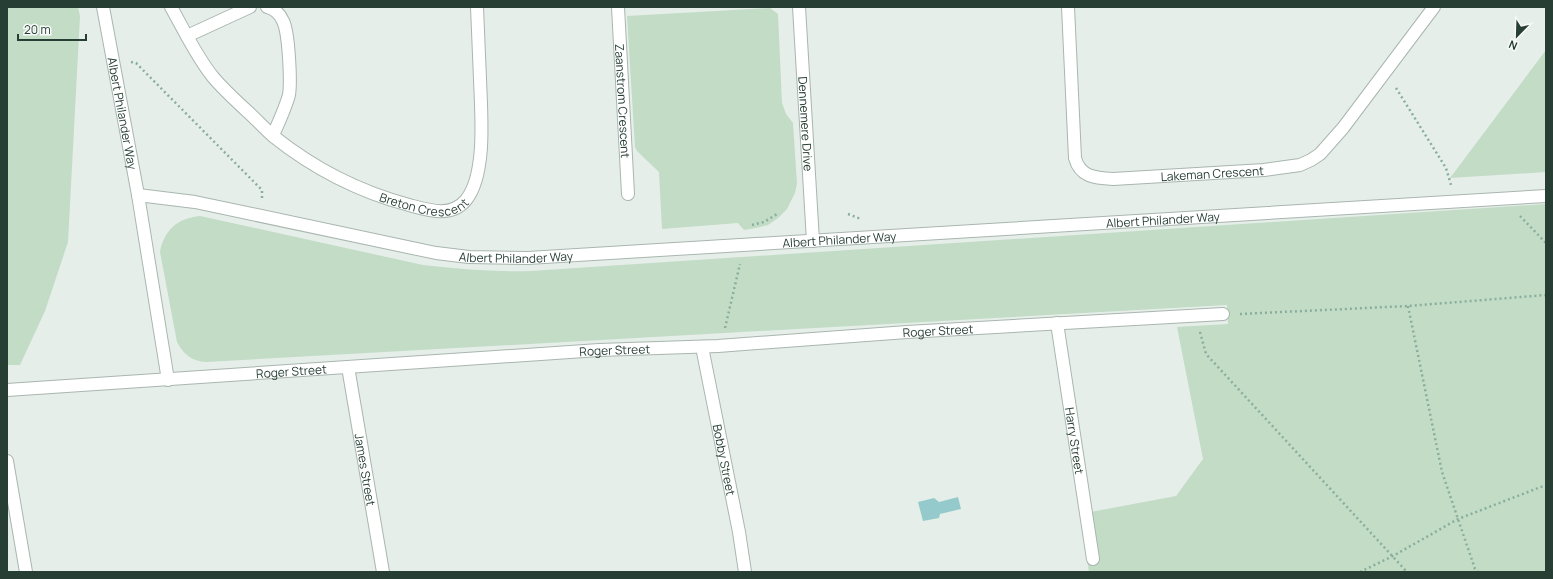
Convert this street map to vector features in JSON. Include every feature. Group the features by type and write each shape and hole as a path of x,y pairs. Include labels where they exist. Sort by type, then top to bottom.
{"street":[{"name":"Albert Philander Way","path":"103,7 138,195 168,380"},
{"name":"Breton Crescent","path":"171,7 212,76 273,136 319,167 370,193 430,210 443,211 454,210 459,207 471,193 481,145 477,7"},
{"path":"187,36 250,7"},
{"path":"267,7 277,13 285,26 290,81 286,104 273,136"},
{"name":"Zaanstrom Crescent","path":"618,7 628,194"},
{"name":"Dennemere Drive","path":"799,7 813,241"},
{"name":"Lakeman Crescent","path":"1068,7 1075,158 1083,173 1101,178 1113,179 1264,170 1300,165 1312,160 1320,154 1343,128 1434,7"},
{"name":"Albert Philander Way","path":"138,195 195,202 436,253 469,257 528,258 1546,196"},
{"name":"Roger Street","path":"7,390 599,350 723,346 900,333 1223,314"},
{"name":"Harry Street","path":"1057,323 1093,559"},
{"name":"Bobby Street","path":"702,347 739,532 745,572"},
{"name":"James Street","path":"348,367 383,572"},
{"path":"7,461 26,572"}],"path":[{"path":"136,63 262,190"},
{"path":"1386,72 1446,168 1452,185"},
{"path":"750,226 764,222 777,214"},
{"path":"1520,216 1546,243"},
{"path":"723,346 723,333 740,264"},
{"path":"1223,314 1408,306 1546,295"},
{"path":"1408,306 1442,472 1475,569 1478,572"},
{"path":"1196,316 1206,354 1394,556 1407,572"},
{"path":"1360,572 1394,556 1458,520 1546,485"}],"green space":[{"path":"7,7 78,7 80,16 68,242 45,311 20,365 7,365"},
{"path":"770,8 778,14 782,103 786,114 793,123 797,184 795,193 787,209 768,225 744,230 738,223 662,229 659,172 637,151 635,147 627,16"},
{"path":"1546,50 1546,172 1450,178"},
{"path":"1546,204 1546,572 1089,572 1080,514 1176,496 1203,459 1177,327 1228,324 1227,305 206,362 193,359 186,354 177,342 160,252 165,237 173,226 185,219 200,216 423,265 477,270 531,271"}],"water":[{"path":"958,497 961,509 940,514 939,518 923,521 918,502 934,498 939,502"}]}
